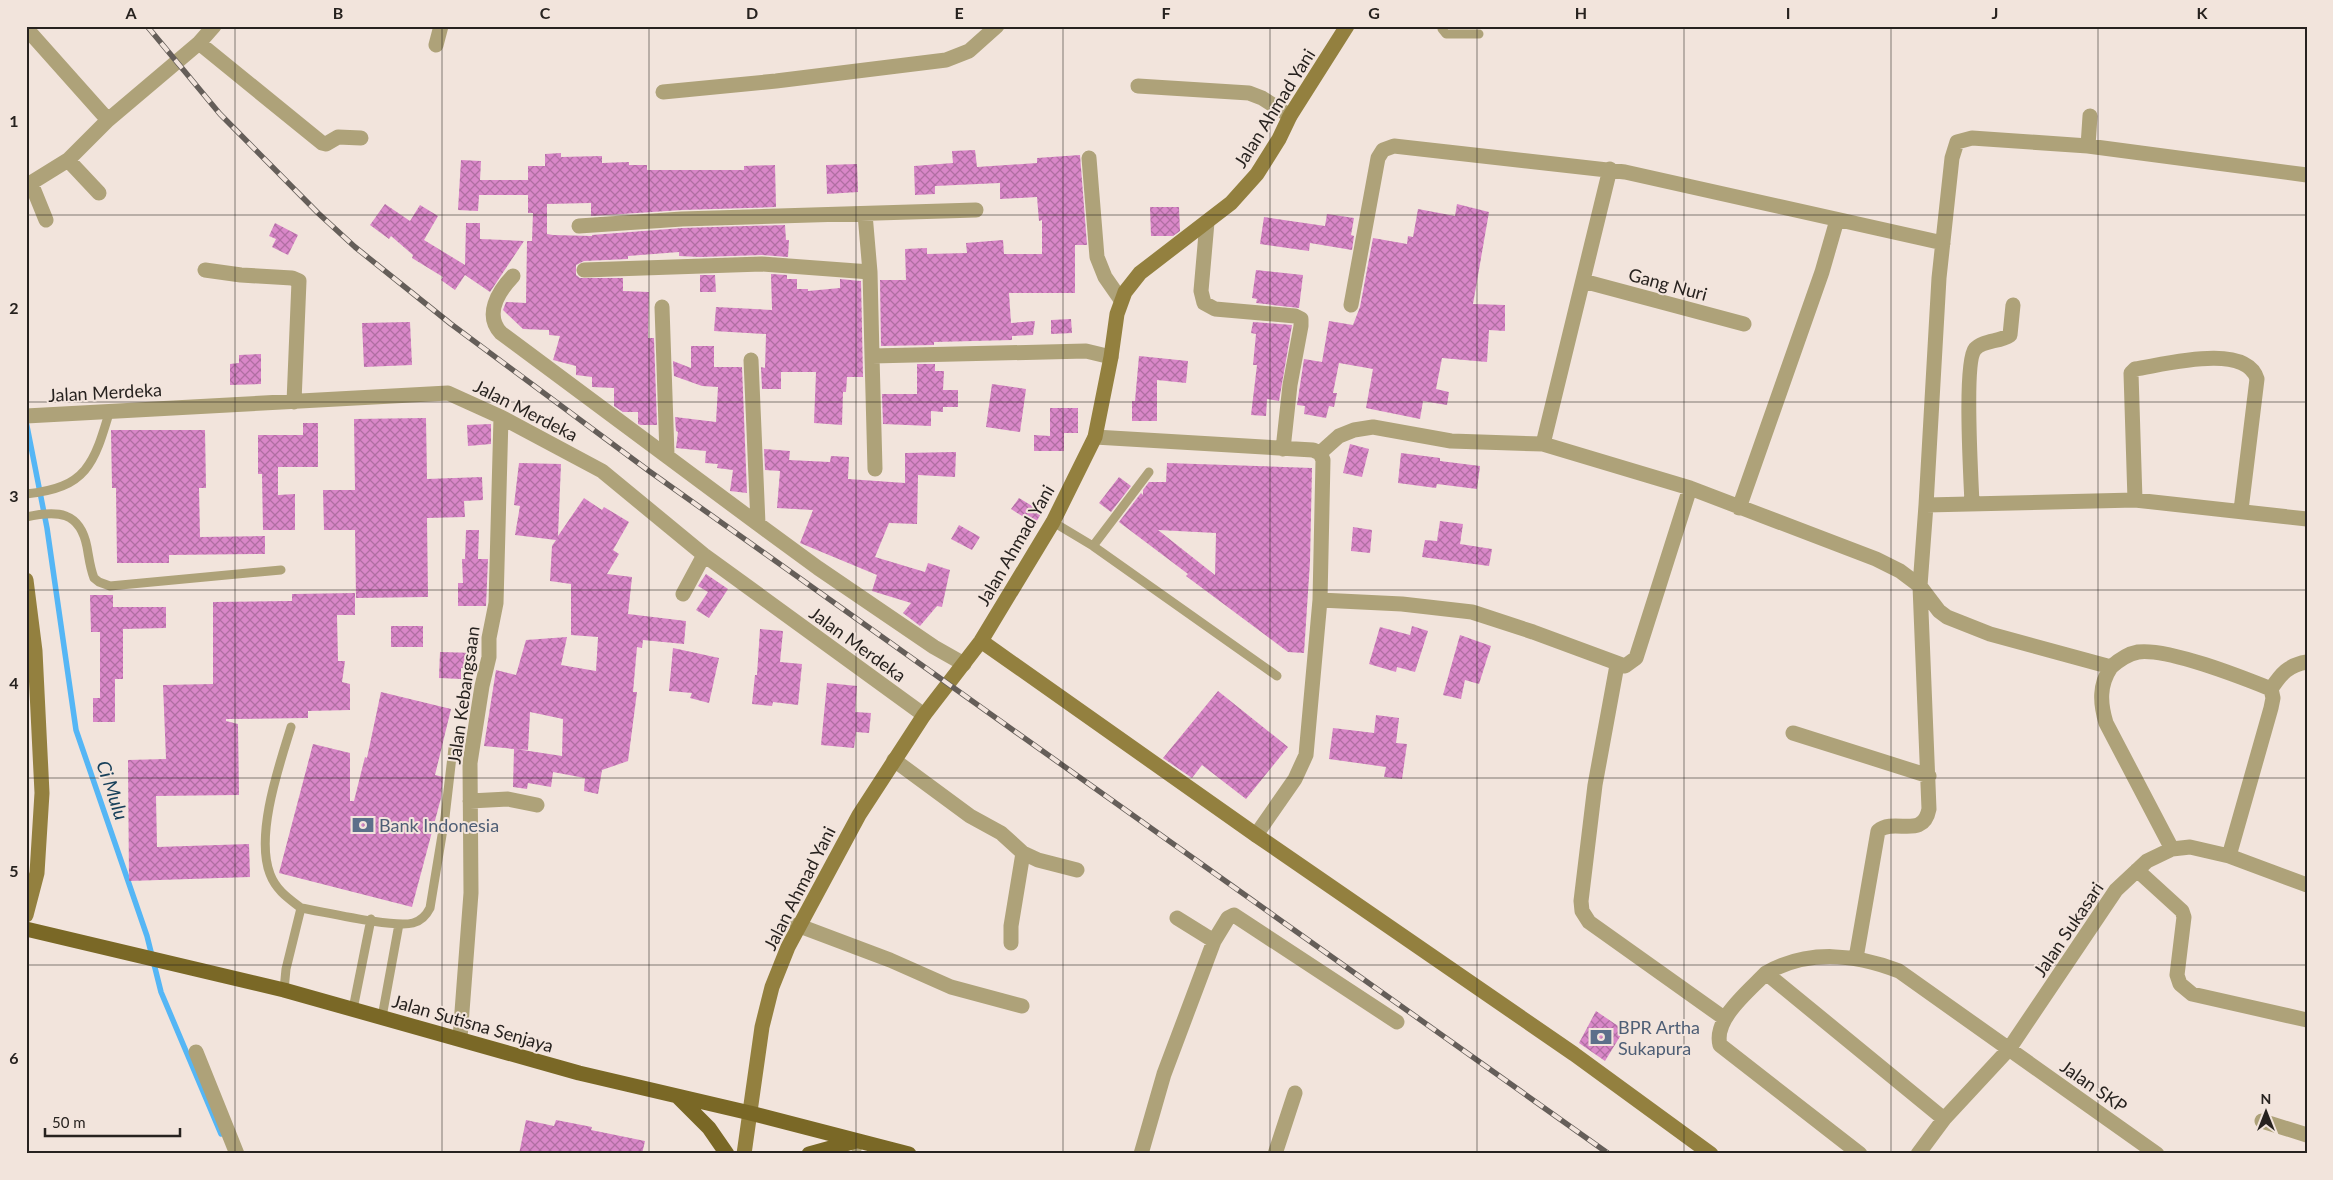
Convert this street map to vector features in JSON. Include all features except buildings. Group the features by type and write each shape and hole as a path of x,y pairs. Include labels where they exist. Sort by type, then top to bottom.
{"main road":[{"name":"Jalan Sutisna Senjaya","path":"26,929 284,990 579,1073 750,1113 857,1146 909,1154"},
{"path":"678,1096 709,1128 728,1154"},
{"path":"809,1154 857,1146"}],"street":[{"path":"46,220 29,184 68,160 108,120 199,42 214,26"},
{"path":"436,45 441,26"},
{"path":"664,92 776,81 946,60 969,51 997,26"},
{"path":"26,28 108,120"},
{"name":"Jalan Ahmad Yani","path":"744,1154 755,1069 767,1006 778,970 797,926 859,815 894,760 980,641 1052,522 1095,437 1117,314 1121,300 1129,285 1140,273 1231,203 1257,174 1279,139 1290,116 1343,33"},
{"path":"199,42 322,143 338,137 361,138"},
{"path":"1138,86 1248,93 1262,98 1290,116"},
{"path":"2088,146 2090,116"},
{"path":"1856,958 1878,831 1889,826 1910,826 1923,823 1928,815 1930,804 1920,586 1943,243 1953,150 1960,140 1972,138 2088,146 2307,176"},
{"path":"1351,305 1377,163 1381,152 1397,146 1610,169 1753,199 1837,220 1943,243"},
{"path":"1088,158 1096,257 1105,277 1121,300"},
{"path":"68,160 99,193"},
{"path":"1543,444 1610,169"},
{"path":"579,226 682,219 976,210"},
{"path":"865,214 870,272 875,468"},
{"path":"1739,508 1822,272 1837,220"},
{"path":"1207,222 1201,291 1204,304 1215,308 1295,316 1301,319 1302,324 1290,385 1283,449"},
{"path":"584,270 762,264 870,272"},
{"path":"205,270 241,275 292,278 299,281 294,402"},
{"path":"513,276 498,295 493,317 496,328 818,568 934,647 964,664"},
{"name":"Gang Nuri","path":"1583,281 1744,324"},
{"path":"1972,503 1970,378 1972,356 1978,347 2010,335 2014,305"},
{"path":"662,307 667,455"},
{"path":"872,356 1086,352 1111,356"},
{"path":"2135,500 2131,374 2135,369 2228,358 2247,364 2255,372 2257,378 2241,510"},
{"path":"751,360 758,524"},
{"name":"Jalan Merdeka","path":"34,415 294,402 440,392 452,394 602,471 704,556 931,707"},
{"name":"Jalan Kebangsaan","path":"460,1038 471,893 470,801 472,742 489,657 489,638 496,603 500,417"},
{"path":"1320,453 1339,436 1354,430 1373,427 1451,441 1543,444 1690,488 1876,559 1900,571 1920,586 1939,611 1947,618 1990,634 2111,667"},
{"path":"1095,437 1313,450 1320,453 1324,460 1320,600 1305,760 1295,779 1256,835"},
{"path":"1320,600 1402,604 1472,612 1626,666 1636,658 1690,488"},
{"path":"1926,505 2135,500 2241,510 2307,519"},
{"path":"683,594 704,556"},
{"path":"26,580 40,716 42,793 37,873 26,915"},
{"path":"980,641 1256,835 1574,1054 1711,1154"},
{"path":"2172,849 2106,723 2102,704 2102,690 2104,680 2111,667 2121,659 2133,654 2160,654 2179,657 2271,689"},
{"path":"2229,856 2271,708 2273,698 2271,689 2282,672 2296,664 2307,662"},
{"path":"1617,664 1595,785 1581,901 1582,912 1589,922 1724,1018"},
{"path":"1793,733 1929,776"},
{"path":"894,760 970,816 1001,833 1023,853 1038,860 1077,870"},
{"path":"470,801 508,799 537,805"},
{"name":"Jalan Sukasari","path":"1923,1152 1944,1119 2009,1049 2116,890 2147,861 2172,849 2190,847 2229,856 2307,885"},
{"path":"1011,943 1011,926 1023,853"},
{"path":"2137,870 2182,911 2184,917 2177,975 2185,990 2192,994 2307,1020"},
{"path":"1141,1154 1164,1074 1214,941 1228,918 1234,915 1397,1022"},
{"path":"1177,918 1214,941"},
{"path":"797,926 890,960 951,987 1022,1006"},
{"name":"Jalan SKP","path":"1766,972 1782,964 1806,957 1828,956 1856,958 1899,971 2157,1154"},
{"path":"1860,1154 1722,1047 1718,1035 1724,1018 1766,972 1944,1119"},
{"path":"196,1052 237,1154"},
{"path":"1274,1154 1295,1093"},
{"path":"2262,1122 2307,1135"}],"lane":[{"path":"1442,26 1446,34 1479,34"},
{"path":"26,494 53,491 70,484 84,472 101,441 110,410"},
{"path":"1093,546 1150,472"},
{"path":"26,517 54,513 67,516 77,524 84,536 94,578 110,586 281,570"},
{"path":"1052,522 1093,546 1277,676"},
{"path":"291,727 280,759 270,803 266,847 269,869 275,884 282,894 301,908 398,924 419,921 430,908 445,817 453,748"},
{"path":"284,990 286,969 301,908"},
{"path":"353,1009 370,919"},
{"path":"382,1017 398,924"}],"waterway":[{"name":"Ci Mulu","path":"26,421 47,528 76,730 147,936 161,992 221,1134"}],"railway":[{"path":"147,26 220,114 318,213 355,247 451,324 649,471 1609,1154"}],"place":[{"name":"Bank Indonesia","path":"363,825"},
{"name":"BPR Artha Sukapura","path":"1601,1037"}]}
